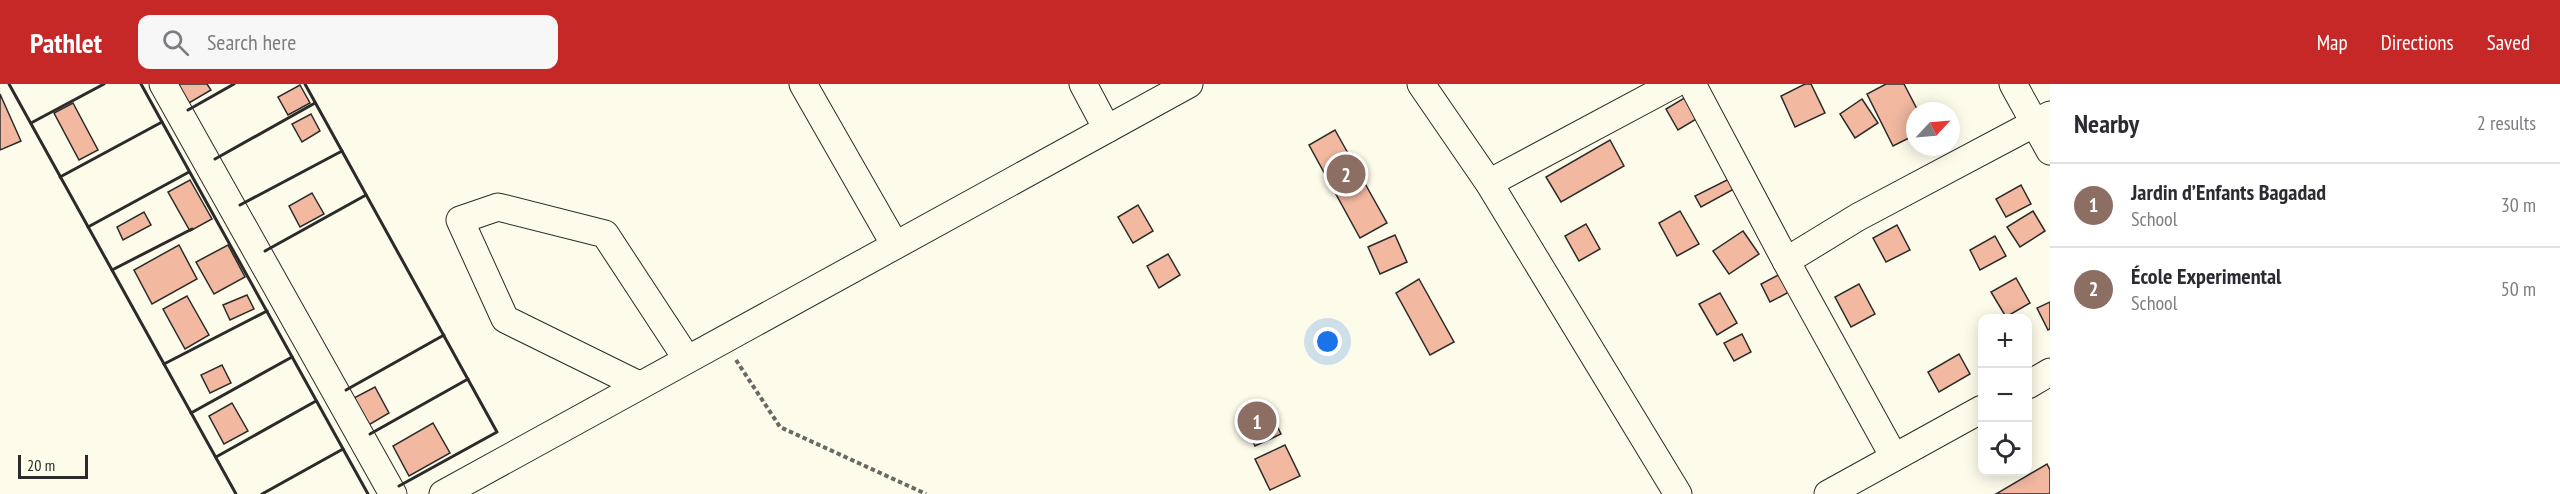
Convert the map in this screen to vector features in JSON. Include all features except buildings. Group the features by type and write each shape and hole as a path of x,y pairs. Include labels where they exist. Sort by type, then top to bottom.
{"street":[{"path":"163,84 393,494"},
{"path":"803,84 895,245"},
{"path":"1083,84 1107,129"},
{"path":"443,494 1189,84"},
{"path":"1421,84 1489,183 1678,494"},
{"path":"1489,183 1674,84"},
{"path":"1692,84 1894,457"},
{"path":"2013,84 2042,119 2050,151"},
{"path":"1786,261 1858,216 2042,119"},
{"path":"639,385 505,319 460,220 498,207 605,234 687,359"},
{"path":"2032,383 2050,372"},
{"path":"1828,494 1978,412"}],"path":[{"path":"722,340 780,427 926,494"}],"wall":[{"path":"9,84 236,494"},
{"path":"31,123 104,84"},
{"path":"141,84 368,494"},
{"path":"188,110 234,84"},
{"path":"305,84 497,432 399,486"},
{"path":"215,159 315,103"},
{"path":"60,177 162,122"},
{"path":"240,205 342,151"},
{"path":"88,227 189,172"},
{"path":"265,251 366,195"},
{"path":"112,270 192,229"},
{"path":"164,364 267,311"},
{"path":"346,390 444,335"},
{"path":"191,413 292,357"},
{"path":"370,434 468,379"},
{"path":"216,457 316,401"},
{"path":"262,494 343,449"}],"place":[{"name":"École Experimental","path":"1346,174"},
{"name":"Jardin d’Enfants Bagadad","path":"1257,421"}]}
